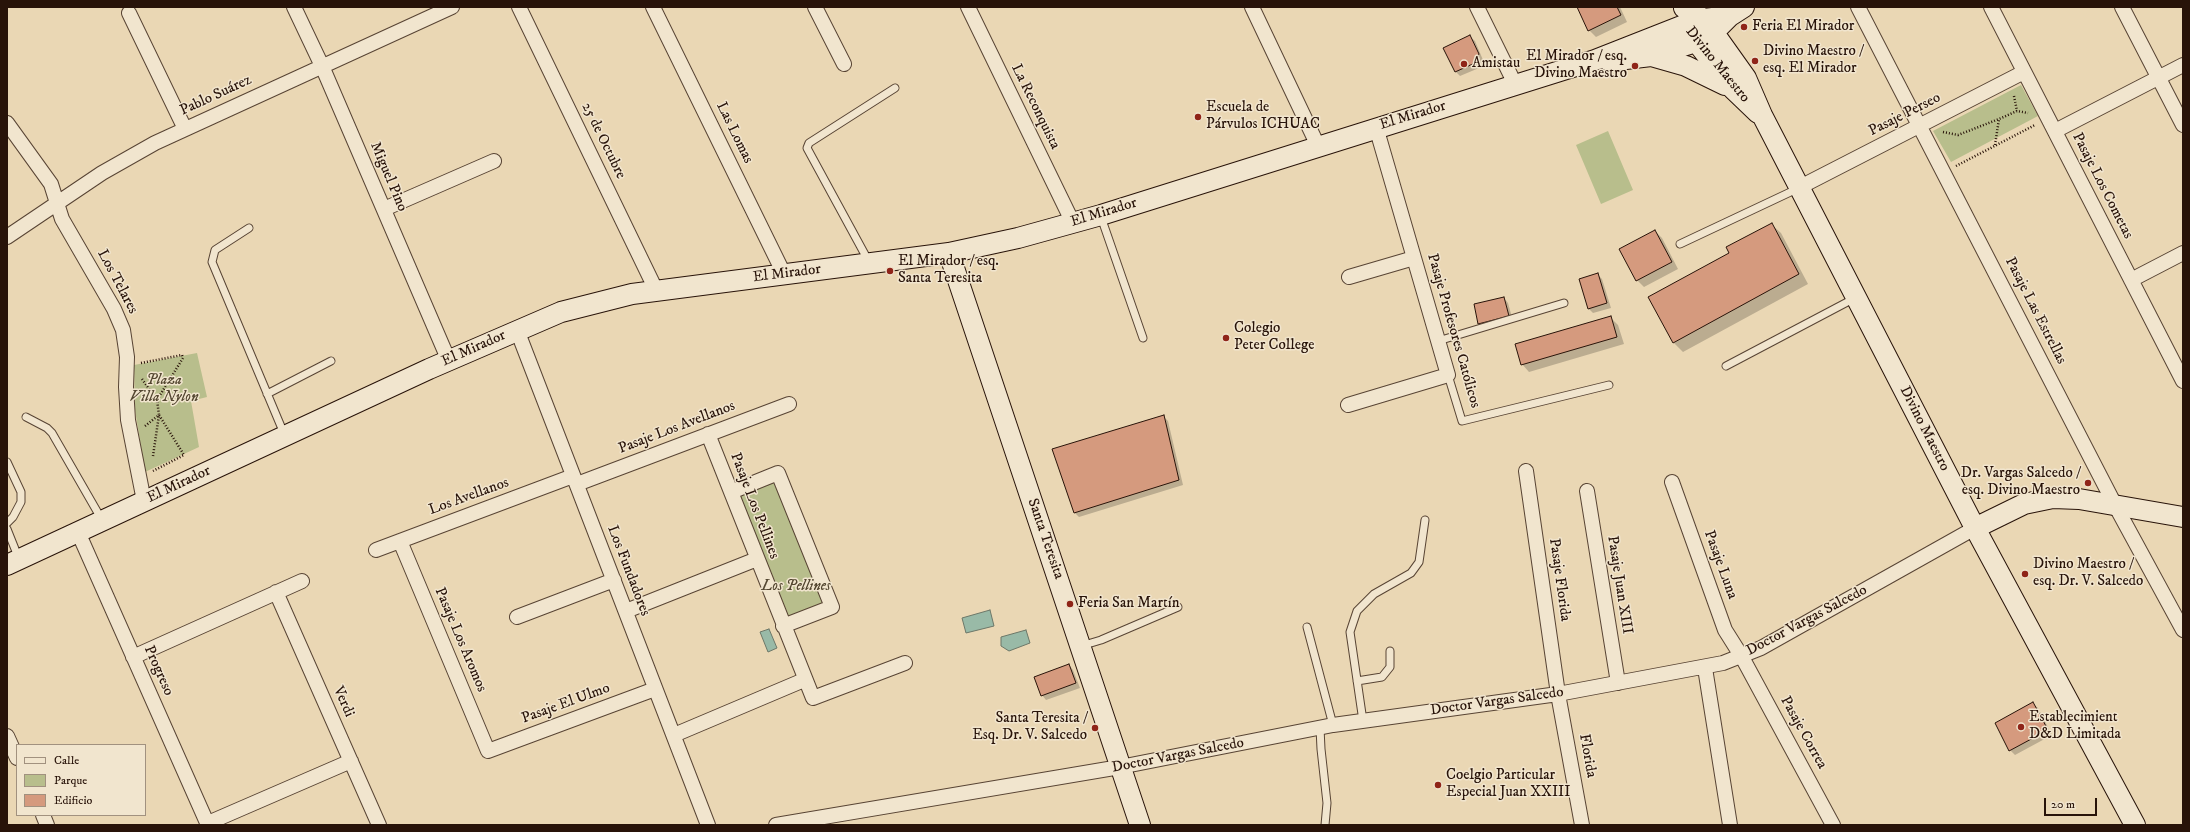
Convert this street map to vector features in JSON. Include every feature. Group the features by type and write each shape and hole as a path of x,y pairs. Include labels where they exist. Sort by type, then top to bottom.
{"main road":[{"name":"El Mirador","path":"1595,60 1621,61 1651,56 1696,42 1709,26 1737,11"},
{"name":"El Mirador","path":"13,562 517,330 584,305 656,290 949,253 1018,238 1101,215 1376,127 1595,60 1683,13 1709,26"},
{"name":"Divino Maestro","path":"1683,13 1696,42 1733,89 1746,103 1762,115"},
{"name":"Divino Maestro","path":"1709,26 1746,78 1762,115 1975,528 2135,825"},
{"path":"1651,56 1686,66 1733,89"},
{"name":"Santa Teresita","path":"949,253 1140,825"},
{"name":"Doctor Vargas Salcedo","path":"1975,528 2011,509 2038,500 2073,498 2183,517"}],"street":[{"name":"Miguel Pino","path":"294,7 322,66 449,361"},
{"name":"Pablo Suárez","path":"7,237 133,154 452,7"},
{"name":"25 de Octubre","path":"520,7 656,290"},
{"name":"Las Lomas","path":"653,7 784,274"},
{"path":"815,7 844,64"},
{"name":"La Reconquista","path":"968,7 1073,223"},
{"path":"1252,7 1318,146"},
{"path":"1477,7 1515,84"},
{"name":"Pasaje Las Estrellas","path":"1858,7 2115,505 2183,630"},
{"name":"Pasaje Los Cometas","path":"1991,7 2046,119 2055,131 2183,381"},
{"path":"2122,7 2183,125"},
{"path":"129,14 185,129"},
{"path":"2055,131 2183,65"},
{"name":"Pasaje Perseo","path":"1800,187 2024,72"},
{"name":"Los Telares","path":"7,123 50,184 58,202 62,219 119,319 131,364 126,402 130,438 144,501"},
{"name":"Pasaje Profesores Católicos","path":"1376,127 1448,375"},
{"path":"384,209 494,161"},
{"path":"2131,280 2183,253"},
{"path":"1349,277 1414,258"},
{"name":"Los Fundadores","path":"517,330 708,825"},
{"path":"1348,405 1448,375"},
{"name":"Pasaje Los Avellanos","path":"575,480 790,404"},
{"name":"Pasaje Los Pellines","path":"708,434 804,680 813,698 905,663"},
{"name":"Pasaje Florida","path":"1526,470 1558,694"},
{"path":"731,492 778,473 832,607 783,626"},
{"name":"Los Avellanos","path":"376,550 575,480"},
{"name":"Pasaje Luna","path":"1672,482 1725,630 1742,657"},
{"name":"Pasaje Juan XIII","path":"1586,491 1618,683"},
{"name":"Doctor Vargas Salcedo","path":"776,825 841,820 1327,726 1558,694 1705,668 1742,657 1761,648 1975,528"},
{"name":"Progreso","path":"78,532 208,824"},
{"name":"Pasaje Los Aromos","path":"400,541 488,751"},
{"path":"626,611 757,560"},
{"path":"517,617 614,580"},
{"path":"133,657 302,581"},
{"name":"Verdi","path":"276,592 379,825"},
{"name":"Pasaje Correa","path":"1742,657 1834,825"},
{"path":"1705,668 1730,825"},
{"path":"674,735 804,680"},
{"name":"Pasaje El Ulmo","path":"488,751 655,689"},
{"name":"Florida","path":"1558,694 1582,825"},
{"path":"7,736 16,756"},
{"path":"208,824 351,761"}],"lane":[{"path":"869,264 807,148 809,143 895,88"},
{"path":"1680,244 1800,187"},
{"path":"1101,215 1143,338"},
{"path":"250,228 215,250 212,262 285,436"},
{"path":"1726,366 1856,297"},
{"path":"1438,341 1564,303"},
{"path":"267,394 331,361"},
{"name":"Pasaje Profesores Católicos","path":"1448,375 1462,421 1609,385"},
{"path":"26,417 48,428 52,433 102,520"},
{"path":"7,462 21,492 21,502 19,509 7,523"},
{"path":"1364,721 1350,632 1356,611 1374,594 1411,573 1419,562 1425,520"},
{"path":"7,529 13,562"},
{"path":"1080,646 1101,640 1178,608"},
{"path":"1307,627 1327,726 1320,749 1327,803 1324,825"},
{"path":"1357,680 1382,677 1390,667 1390,651"}],"path":[{"path":"1945,127 1938,131 1958,135 2017,111 2038,115 2046,119"},
{"path":"1995,145 1999,119"},
{"path":"1944,172 2046,119"},
{"path":"152,458 159,415 157,400 131,364 182,355 183,360 157,400"},
{"path":"130,438 159,415"},
{"path":"151,466 150,473 184,455 159,415"}],"green space":[{"path":"2021,85 2038,116 1951,162 1933,131"},
{"path":"1608,131 1633,190 1601,204 1576,145"},
{"name":"Plaza Villa Nylon","path":"197,353 207,397 191,401 199,447 145,472 135,410 134,365"},
{"name":"Los Pellines","path":"778,475 830,606 784,624 732,493"}],"shaded area":[{"path":"990,610 994,626 966,633 962,618"},
{"path":"769,629 777,648 768,652 760,632"},
{"path":"1026,630 1030,643 1009,651 1001,646 1001,637"}],"building":[{"path":"1577,7 1617,7 1621,15 1588,31"},
{"path":"1470,35 1479,54 1475,63 1455,72 1443,48"},
{"path":"1772,223 1799,274 1673,343 1648,297 1729,253 1726,247"},
{"path":"1655,230 1672,262 1636,281 1619,249"},
{"path":"1598,273 1607,303 1588,309 1579,279"},
{"path":"1504,297 1509,316 1478,324 1474,304"},
{"path":"1611,316 1617,337 1521,365 1515,344"},
{"path":"1164,415 1179,480 1074,513 1052,449"},
{"path":"1069,664 1076,683 1041,696 1034,677"},
{"name":"Establecimient D&D Limitada","path":"2033,702 2048,730 2009,751 1995,723"}],"place":[{"name":"Feria El Mirador","path":"1744,27"},
{"name":"Divino Maestro / esq. El Mirador","path":"1755,61"},
{"name":"Amistau","path":"1464,64"},
{"name":"El Mirador / esq. Divino Maestro","path":"1635,66"},
{"name":"Escuela de Párvulos ICHUAC","path":"1198,117"},
{"name":"El Mirador / esq. Santa Teresita","path":"890,271"},
{"name":"Colegio Peter College","path":"1226,338"},
{"name":"Dr. Vargas Salcedo / esq. Divino Maestro","path":"2088,483"},
{"name":"Divino Maestro / esq. Dr. V. Salcedo","path":"2025,574"},
{"name":"Feria San Martín","path":"1070,604"},
{"name":"Establecimient D&D Limitada","path":"2021,727"},
{"name":"Santa Teresita / Esq. Dr. V. Salcedo","path":"1095,728"},
{"name":"Coelgio Particular Especial Juan XXIII","path":"1438,785"}]}
